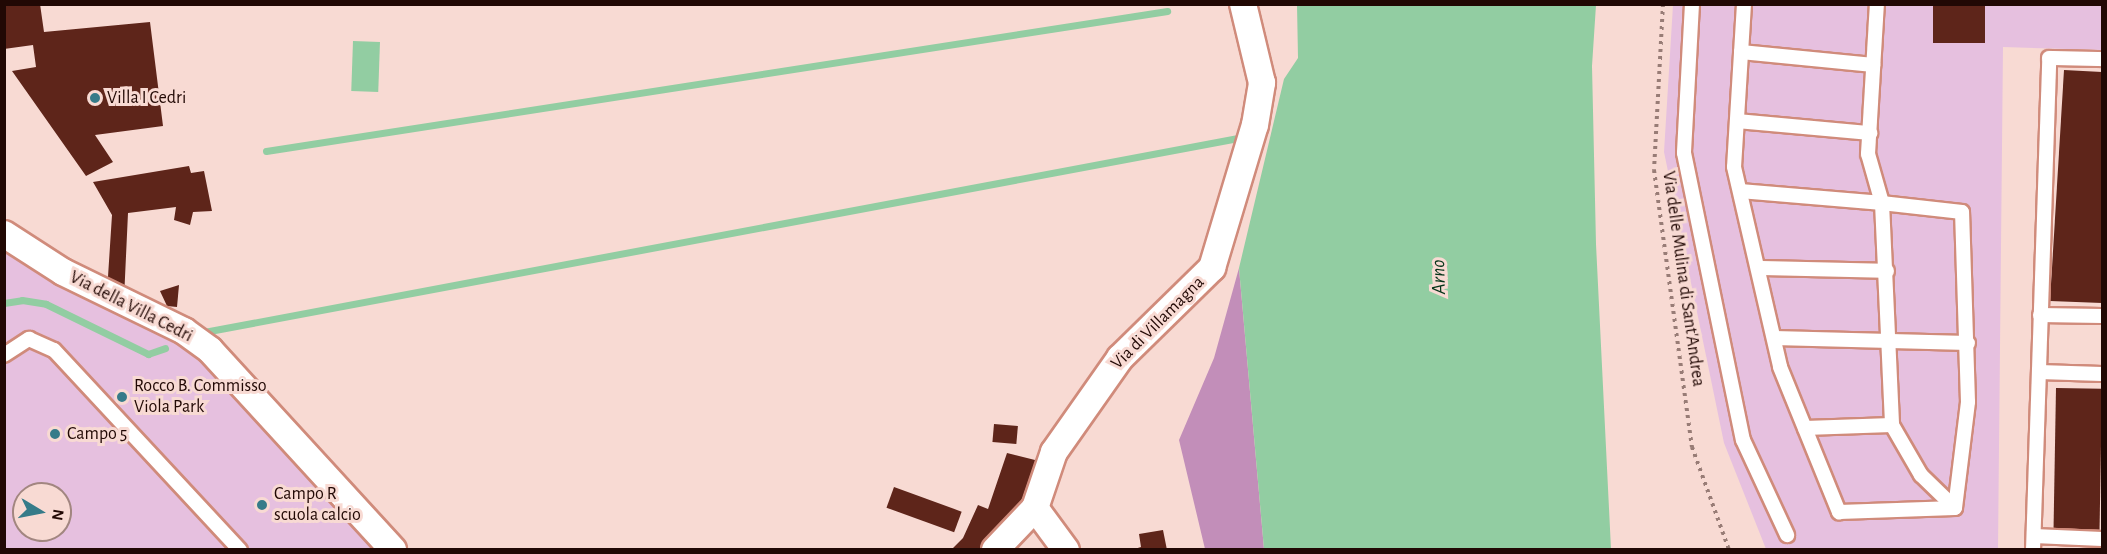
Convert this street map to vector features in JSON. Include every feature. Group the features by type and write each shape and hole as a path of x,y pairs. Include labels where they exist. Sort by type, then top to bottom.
{"street":[{"name":"Via di Villamagna","path":"1035,508 1054,452 1083,406 1120,358 1212,268 1255,125 1262,83 1243,4"},
{"name":"Via della Villa Cedri","path":"4,234 63,272 184,331 210,350 393,549"},
{"path":"995,549 1035,508 1065,549"}],"lane":[{"path":"1692,4 1684,153 1743,440 1787,535"},
{"path":"1744,4 1734,167 1774,338 1805,428 1839,512 1955,508"},
{"path":"1877,4 1868,154 1882,203 1891,341 1892,425 1921,475 1955,508"},
{"path":"1741,52 1873,64"},
{"path":"2103,59 2049,58 2033,543 2103,539"},
{"path":"1737,121 1869,133"},
{"path":"1740,191 1962,212 1968,343 1968,402 1955,508"},
{"path":"1758,268 1887,271"},
{"path":"2040,315 2103,316"},
{"path":"1774,338 1968,343"},
{"path":"4,356 28,339 54,350 240,549"},
{"path":"2039,372 2103,374"},
{"path":"1805,428 1892,425"}],"path":[{"name":"Via delle Mulina di Sant'Andrea","path":"1663,4 1654,170 1692,447 1729,549"}],"shaded area":[{"path":"1673,5 2102,5 2102,50 2003,47 1998,549 1766,549 1724,443 1664,152"},
{"name":"Rocco B. Commisso Viola Park","path":"4,246 179,341 212,366 378,549 5,549"},
{"path":"1239,268 1264,549 1205,549 1179,440 1214,358"}],"water":[{"name":"Arno","path":"1297,5 1596,5 1592,66 1596,244 1611,549 1264,549 1239,268 1284,79 1298,58"},
{"path":"353,41 380,42 378,92 351,91"}],"building":[{"name":"Villa I Cedri","path":"4,4 40,4 44,32 150,22 163,126 95,135 113,162 86,176 12,71 36,67 33,45 4,49"},
{"path":"1933,4 1985,4 1985,43 1933,43"},
{"path":"2064,70 2102,72 2102,303 2050,301"},
{"path":"189,166 191,173 204,171 212,211 193,212 190,225 174,220 176,207 128,213 124,299 107,292 112,215 93,182"},
{"path":"179,285 177,307 167,306 160,291"},
{"path":"2056,388 2102,389 2100,530 2054,529"},
{"path":"994,424 1018,426 1016,444 992,442"},
{"path":"1007,453 1043,462 1032,492 990,550 951,550 963,538 978,505 988,509"},
{"path":"894,487 962,512 954,532 886,508"},
{"path":"1163,530 1167,550 1131,550 1141,547 1139,534"}],"waterway":[{"path":"266,151 1167,11"},
{"path":"204,332 1238,138"},
{"path":"4,303 22,300 46,304 148,354 165,348"}],"place":[{"name":"Villa I Cedri","path":"95,98"},
{"name":"Rocco B. Commisso Viola Park","path":"122,397"},
{"name":"Campo 5","path":"55,434"},
{"name":"Campo R scuola calcio","path":"262,505"}]}
